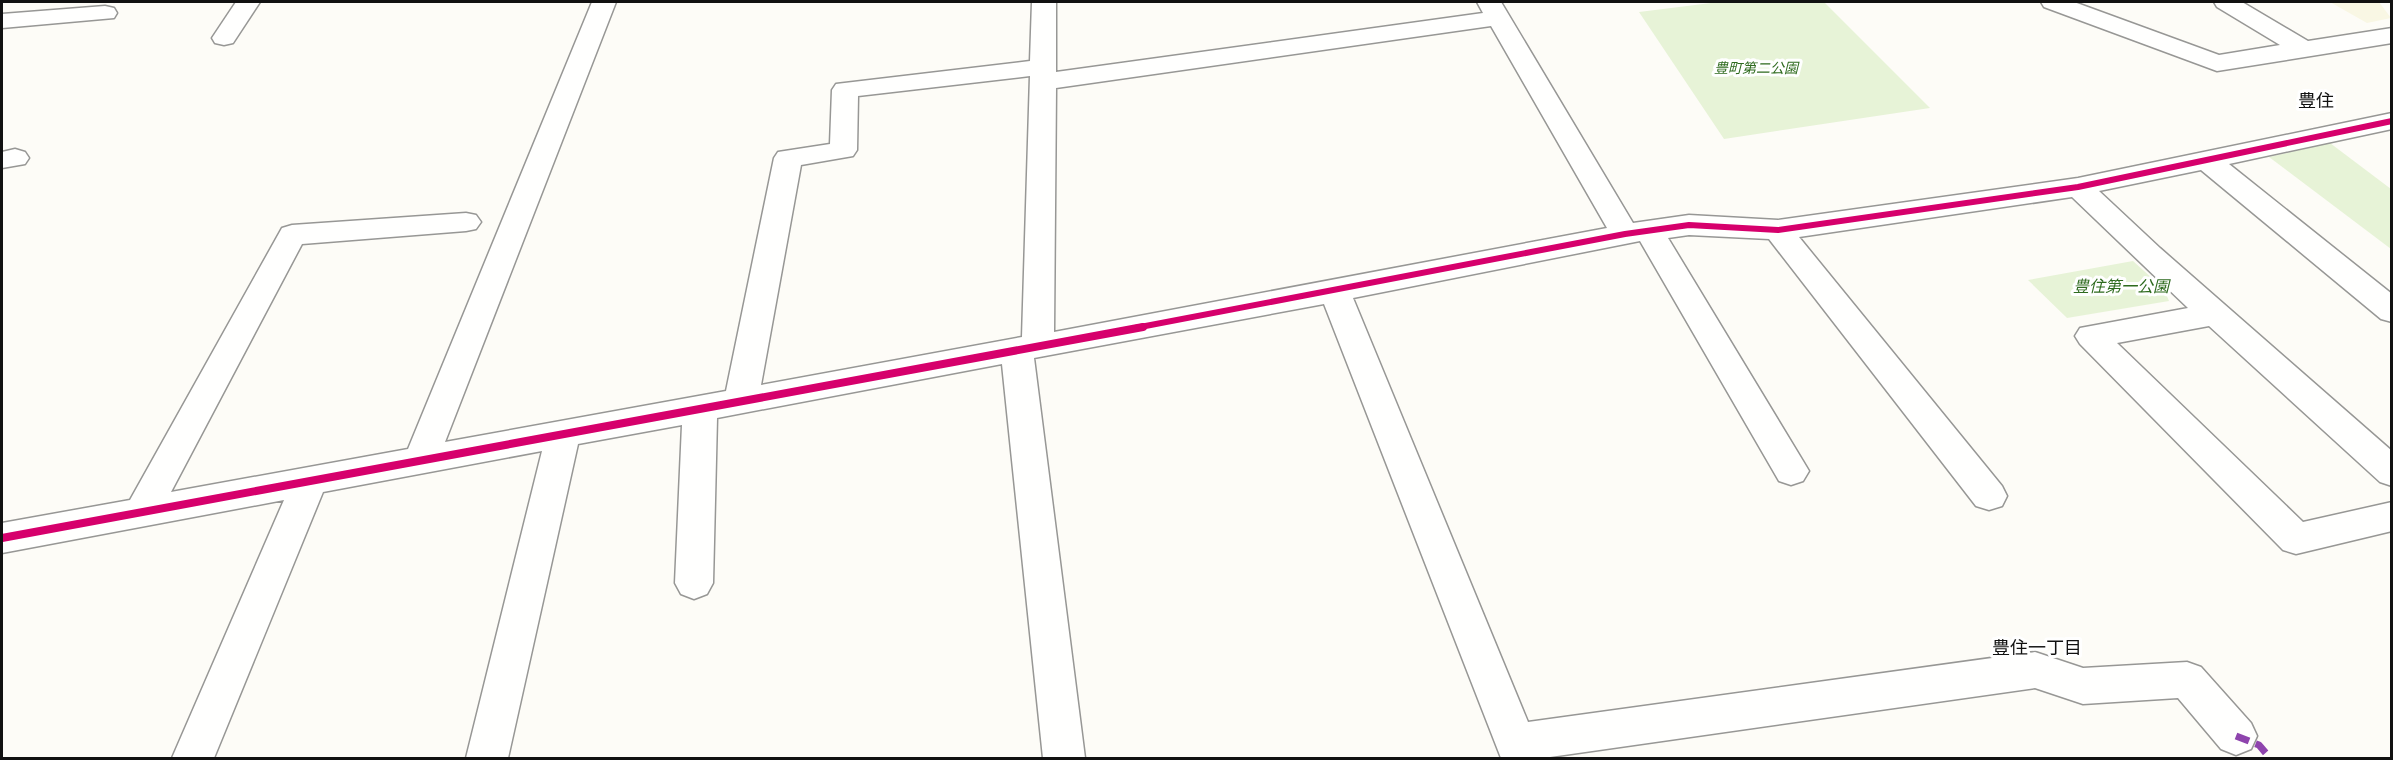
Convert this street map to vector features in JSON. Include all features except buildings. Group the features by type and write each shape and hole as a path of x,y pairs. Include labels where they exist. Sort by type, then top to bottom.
{"street":[{"path":"224,38 248,2"},
{"path":"421,460 604,2"},
{"path":"1044,2 1027,348 1064,759"},
{"path":"2053,2 2217,63 2391,35"},
{"path":"2226,2 2306,50"},
{"path":"741,401 788,158 843,150 846,90 1042,74 1493,10 1791,471"},
{"path":"2,21 105,13"},
{"path":"2,538 1335,291 1637,232 1689,225 1778,230 2078,188 2391,121"},
{"path":"2207,160 2391,311"},
{"path":"2078,188 2214,314 2391,472"},
{"path":"142,512 292,235 466,222"},
{"path":"1778,230 1989,496"},
{"path":"1335,291 1518,751 2035,670 2083,686 2187,680 2236,736"},
{"path":"2214,314 2091,336 2295,539 2391,516"},
{"path":"694,583 700,408"},
{"path":"487,759 563,434"},
{"path":"194,759 310,481"}],"shaded area":[{"path":"2330,2 2379,2 2391,18 2367,23"}],"green space":[{"name":"豊町第二公園","path":"1719,2 1824,2 1930,108 1724,139 1639,12"},
{"path":"2330,143 2391,189 2391,249 2269,157"},
{"name":"豊住第一公園","path":"2133,261 2164,289 2169,301 2067,318 2028,280"}],"marked path":[{"path":"2236,736 2259,745 2270,758"}],"cycle path":[{"path":"2,538 1335,291 1625,234 1689,225 1778,230 2078,187 2392,121"}],"district":[{"name":"豊住","path":"2316,101"},
{"name":"豊住一丁目","path":"2037,648"}]}
